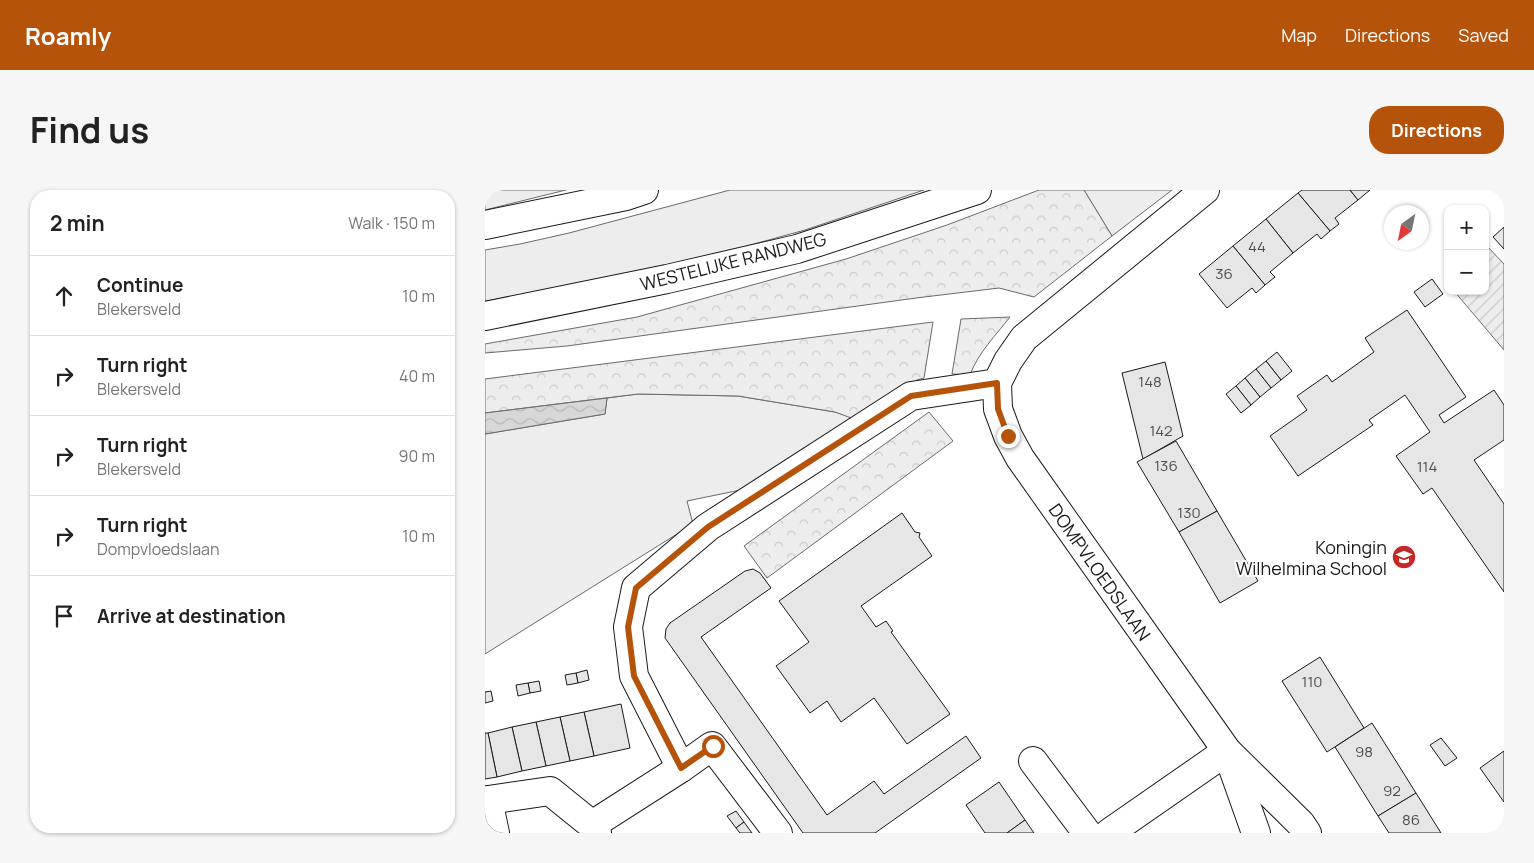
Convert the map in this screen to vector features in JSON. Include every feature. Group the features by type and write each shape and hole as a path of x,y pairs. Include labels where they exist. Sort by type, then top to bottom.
{"street":[{"path":"485,225 626,196 645,190"},
{"name":"WESTELIJKE RANDWEG","path":"485,316 667,279 797,249 977,190"},
{"path":"681,768 634,676 628,627 636,588 708,527 911,396 997,383 1008,361 1024,338 1205,190"},
{"name":"DOMPVLOEDSLAAN","path":"997,383 998,409 1008,436 1020,458 1227,751 1301,824 1307,833"},
{"path":"495,833 488,800 550,791 594,829 713,746 778,833"},
{"path":"1109,833 1227,751"},
{"name":"DOMPVLOEDSLAAN","path":"1227,751 1256,833"},
{"path":"1033,760 1087,833"}],"shaded area":[{"path":"485,190 566,190 485,210"},
{"path":"730,190 924,190 805,230 696,260 524,295 485,301 485,250 569,233"},
{"path":"1084,190 1172,190 1112,236"},
{"path":"638,394 738,396 835,412 854,418 760,486 687,501 693,524 485,654 485,434 605,414 607,398"}],"green space":[{"path":"1039,190 1084,190 1112,236 1034,297 999,288 567,346 485,353 485,344 637,317 846,259 947,225"},
{"path":"1489,248 1504,264 1504,350 1457,295 1489,295"},
{"path":"1010,317 982,352 970,375 952,374 961,319"},
{"path":"933,322 924,378 917,380 862,422 835,412 738,396 638,394 485,413 485,379"},
{"path":"929,412 953,441 767,578 744,546"}],"water":[{"path":"607,398 605,414 485,434 485,413"}],"building":[{"path":"1302,190 1350,190 1358,200 1335,218 1339,224 1330,231 1298,193"},
{"path":"1350,190 1370,190 1358,200"},
{"path":"1298,193 1330,231 1321,239 1317,234 1293,253 1266,219"},
{"path":"1266,219 1293,253 1270,272 1275,277 1265,285 1233,246"},
{"path":"1504,227 1504,249 1493,237"},
{"path":"1233,246 1265,285 1256,293 1252,288 1227,308 1199,274"},
{"path":"1432,279 1443,294 1425,307 1414,292"},
{"path":"1407,310 1466,397 1439,415 1444,423 1494,390 1504,405 1504,440 1474,460 1504,504 1504,592 1432,488 1423,494 1396,456 1430,432 1405,395 1369,420 1373,425 1298,476 1270,436 1307,410 1297,396 1327,375 1332,382 1374,352 1365,338"},
{"path":"1277,352 1292,371 1281,380 1266,361"},
{"path":"1266,361 1281,380 1271,388 1256,369"},
{"path":"1165,362 1183,436 1143,459 1122,373"},
{"path":"1256,369 1271,388 1260,397 1245,378"},
{"path":"1245,378 1260,397 1251,405 1236,386"},
{"path":"1236,386 1251,405 1241,413 1226,394"},
{"path":"1176,441 1217,511 1179,532 1137,462"},
{"path":"1217,511 1258,581 1220,603 1179,532"},
{"path":"902,513 915,532 920,533 919,537 932,556 861,606 876,627 886,621 893,631 891,632 950,714 907,744 874,698 841,722 827,701 810,713 776,666 809,642 779,601"},
{"path":"753,569 760,573 771,588 701,637 827,815 874,781 884,794 966,736 981,758 875,833 803,833 665,638 666,629 670,623 745,571"},
{"path":"1320,657 1364,728 1327,752 1282,681"},
{"path":"587,670 589,680 578,683 576,673"},
{"path":"576,673 578,683 567,685 565,675"},
{"path":"539,681 541,691 530,693 528,683"},
{"path":"528,683 530,693 518,696 516,685"},
{"path":"491,691 493,701 485,703 485,692"},
{"path":"621,704 630,748 594,756 584,712"},
{"path":"584,712 594,756 570,761 560,717"},
{"path":"560,717 570,761 546,766 536,722"},
{"path":"536,722 546,766 522,771 512,727"},
{"path":"1372,723 1416,793 1378,816 1335,747"},
{"path":"512,727 522,771 497,777 488,733"},
{"path":"485,733 488,733 497,777 485,779"},
{"path":"1441,738 1457,758 1445,766 1430,745"},
{"path":"1504,751 1504,802 1480,768"},
{"path":"999,782 1025,820 1007,833 985,833 966,805"},
{"path":"1416,793 1441,833 1389,833 1378,816"},
{"path":"736,811 744,822 736,828 727,816"},
{"path":"1025,820 1034,833 1007,833"},
{"path":"744,822 752,833 740,833 736,828"}],"place":[{"name":"Koningin Wilhelmina School","path":"1404,557"}],"route":[{"path":"713,746 681,768 634,676 628,627 636,588 708,527 911,396 997,383 998,409 1008,436"}]}
